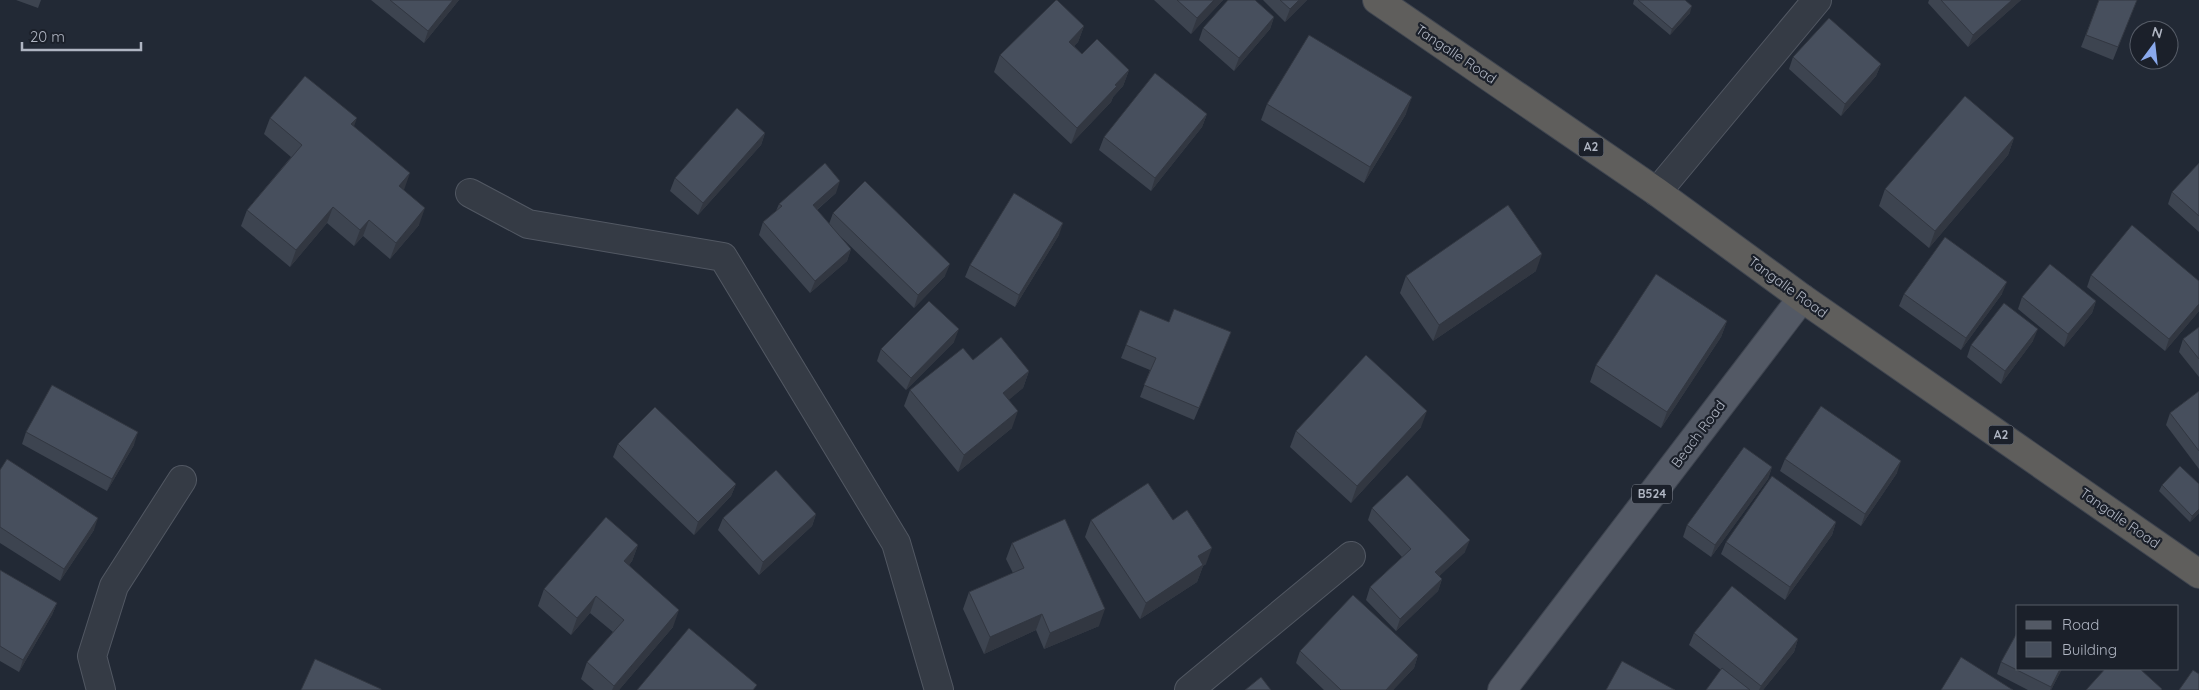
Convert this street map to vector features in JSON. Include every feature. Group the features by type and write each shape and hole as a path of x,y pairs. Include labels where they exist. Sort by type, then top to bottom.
{"highway":[{"name":"Tangalle Road","path":"1377,0 1657,192 1802,298 2199,574"}],"main road":[{"name":"Beach Road","path":"1502,690 1802,298"}],"street":[{"path":"1657,192 1817,0"},
{"path":"470,193 528,224 723,257 896,543 939,690"},
{"path":"101,690 92,656 114,586 182,480"},
{"path":"1189,690 1351,556"}],"building":[{"path":"390,0 453,0 428,31"},
{"path":"1056,0 1084,26 1069,42 1082,54 1097,39 1129,70 1115,85 1117,86 1077,128 1000,55"},
{"path":"1177,0 1214,0 1197,18"},
{"path":"1228,0 1255,0 1274,17 1239,58 1203,28"},
{"path":"1280,0 1299,0 1290,9"},
{"path":"1638,0 1685,0 1692,6 1672,29"},
{"path":"1941,0 2012,0 1973,35"},
{"path":"2099,0 2137,0 2118,47 2086,35"},
{"path":"1829,18 1881,64 1845,104 1793,57"},
{"path":"1309,35 1412,97 1370,167 1267,104"},
{"path":"1155,73 1207,114 1155,178 1104,137"},
{"path":"305,76 357,118 351,124 410,173 399,186 425,208 396,243 369,220 360,230 333,207 296,250 247,210 302,145 270,118"},
{"path":"1965,96 2014,138 1935,231 1885,189"},
{"path":"737,108 765,133 703,203 675,178"},
{"path":"825,163 840,181 813,205 851,249 815,281 763,222 782,206 779,204"},
{"path":"2199,163 2199,216 2172,192"},
{"path":"865,181 950,264 918,295 833,213"},
{"path":"1014,193 1063,223 1019,295 970,265"},
{"path":"1508,205 1542,254 1439,325 1406,276"},
{"path":"2132,225 2199,281 2199,304 2169,339 2091,275"},
{"path":"1945,237 2007,282 1966,338 1904,294"},
{"path":"2050,264 2096,301 2068,334 2022,297"},
{"path":"1656,274 1727,321 1667,412 1596,365"},
{"path":"929,301 959,329 911,378 881,349"},
{"path":"2004,303 2038,329 2005,371 1971,345"},
{"path":"1174,309 1231,332 1199,408 1144,385 1156,358 1126,345 1140,310 1169,322"},
{"path":"2199,327 2199,359 2183,339"},
{"path":"1001,337 1029,371 1003,393 1018,411 964,455 910,390 963,348 973,360"},
{"path":"1366,355 1427,411 1357,486 1296,431"},
{"path":"52,385 138,432 112,479 26,432"},
{"path":"2199,391 2199,451 2170,413"},
{"path":"1821,406 1901,461 1865,514 1785,459"},
{"path":"655,407 736,484 698,522 618,444"},
{"path":"1744,447 1772,467 1715,545 1687,525"},
{"path":"7,459 98,518 64,569 0,527 0,470"},
{"path":"2180,466 2199,484 2199,509 2192,516 2162,485"},
{"path":"776,470 816,514 763,562 723,518"},
{"path":"1407,475 1470,540 1435,572 1442,579 1400,619 1370,587 1411,549 1372,508"},
{"path":"1772,476 1836,522 1790,587 1726,542"},
{"path":"1148,483 1173,520 1187,510 1212,548 1198,556 1203,565 1146,603 1091,520"},
{"path":"606,517 638,545 624,561 679,610 614,686 587,662 624,620 596,596 577,618 544,589"},
{"path":"1065,519 1105,609 1050,633 1042,614 990,637 969,592 1024,568 1012,543"},
{"path":"0,570 57,603 23,660 0,646"},
{"path":"1732,586 1798,639 1761,686 1694,633"},
{"path":"1353,595 1418,655 1386,690 1341,690 1300,651"},
{"path":"689,628 757,685 753,690 637,690"},
{"path":"2016,635 2016,670 2001,662"},
{"path":"1961,657 2013,690 1941,690"},
{"path":"315,659 381,689 381,690 301,690"},
{"path":"1622,661 1675,690 1606,690"},
{"path":"1722,668 1750,690 1706,690"},
{"path":"2017,670 2060,670 2051,687"},
{"path":"2104,670 2141,670 2162,689 2161,690 2086,690"},
{"path":"2193,670 2199,674 2199,690 2179,690"},
{"path":"1261,677 1271,690 1245,690"}]}
